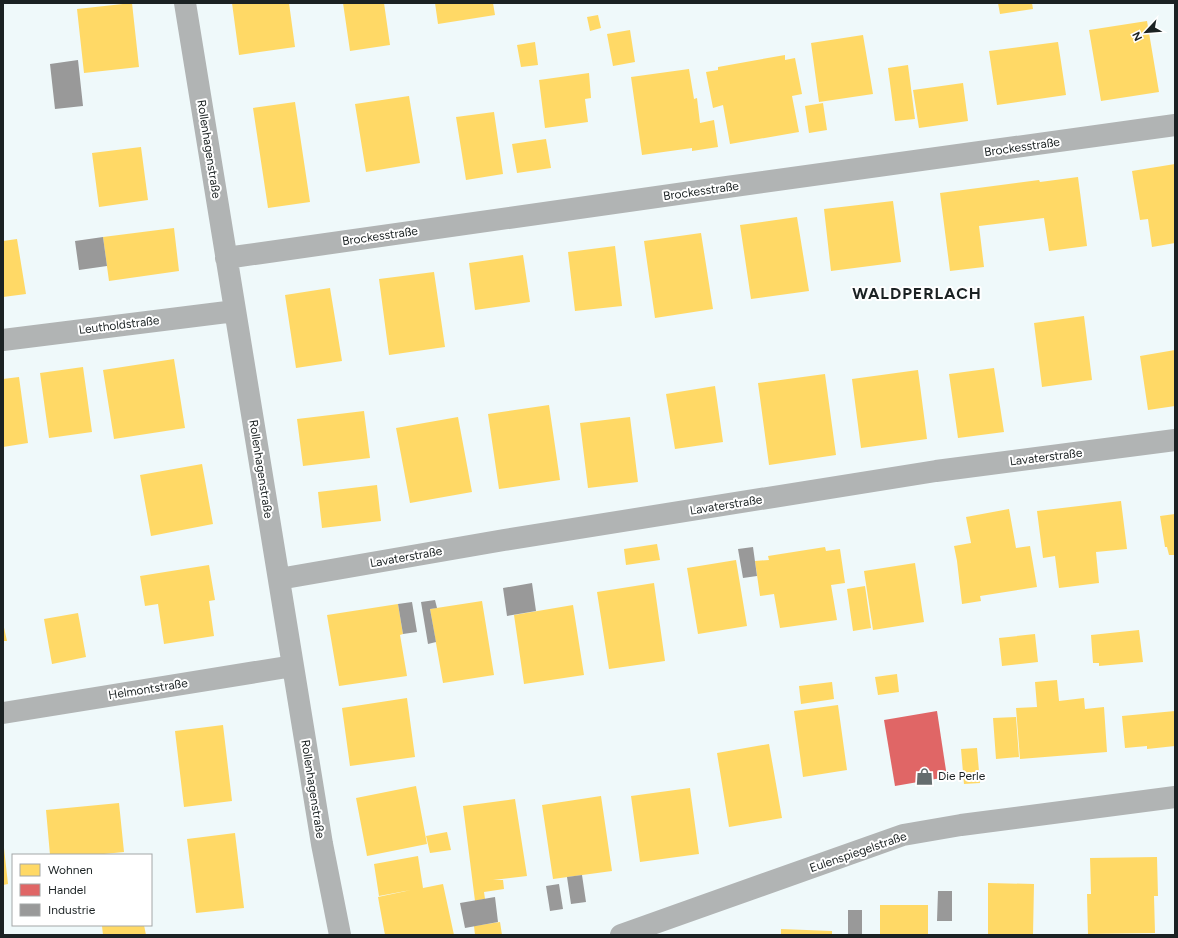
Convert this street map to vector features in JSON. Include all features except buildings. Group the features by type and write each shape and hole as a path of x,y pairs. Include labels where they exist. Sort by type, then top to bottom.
{"street":[{"name":"Rollenhagenstraße","path":"186,3 278,579 322,844 340,935"},
{"name":"Brockesstraße","path":"226,258 727,187 1175,126"},
{"name":"Leutholdstraße","path":"3,340 235,311"},
{"name":"Lavaterstraße","path":"278,579 504,540 928,473 1175,440"},
{"name":"Helmontstraße","path":"3,713 293,666"},
{"name":"Eulenspiegelstraße","path":"621,935 903,836 961,825 1175,797"}],"place":[{"name":"Die Perle","path":"925,776"}],"district":[{"name":"WALDPERLACH","path":"917,293"}]}
